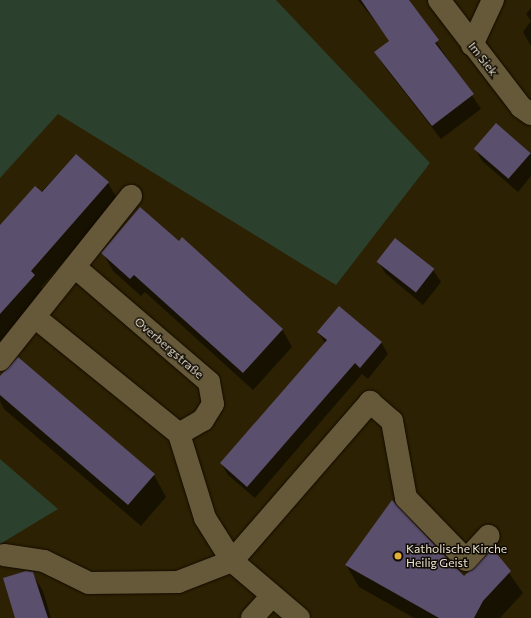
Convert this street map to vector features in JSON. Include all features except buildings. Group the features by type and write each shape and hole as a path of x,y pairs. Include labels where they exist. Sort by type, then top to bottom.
{"street":[{"name":"Im Siek","path":"439,0 521,107 531,114"},
{"path":"472,45 493,0"},
{"path":"0,360 76,268 131,196"},
{"name":"Overbergstraße","path":"76,268 209,382 213,404 203,420 179,434"},
{"path":"36,318 179,434 205,518 232,561 299,618"},
{"path":"4,555 44,560 89,583 178,582 232,561 370,402 392,421 406,498 466,560 488,536"},
{"path":"252,618 272,596"}],"green space":[{"path":"0,0 276,0 430,163 336,285 58,114 0,178"},
{"path":"0,459 58,509 0,544"}],"place":[{"name":"Katholische Kirche Heilig Geist","path":"398,556"}]}
